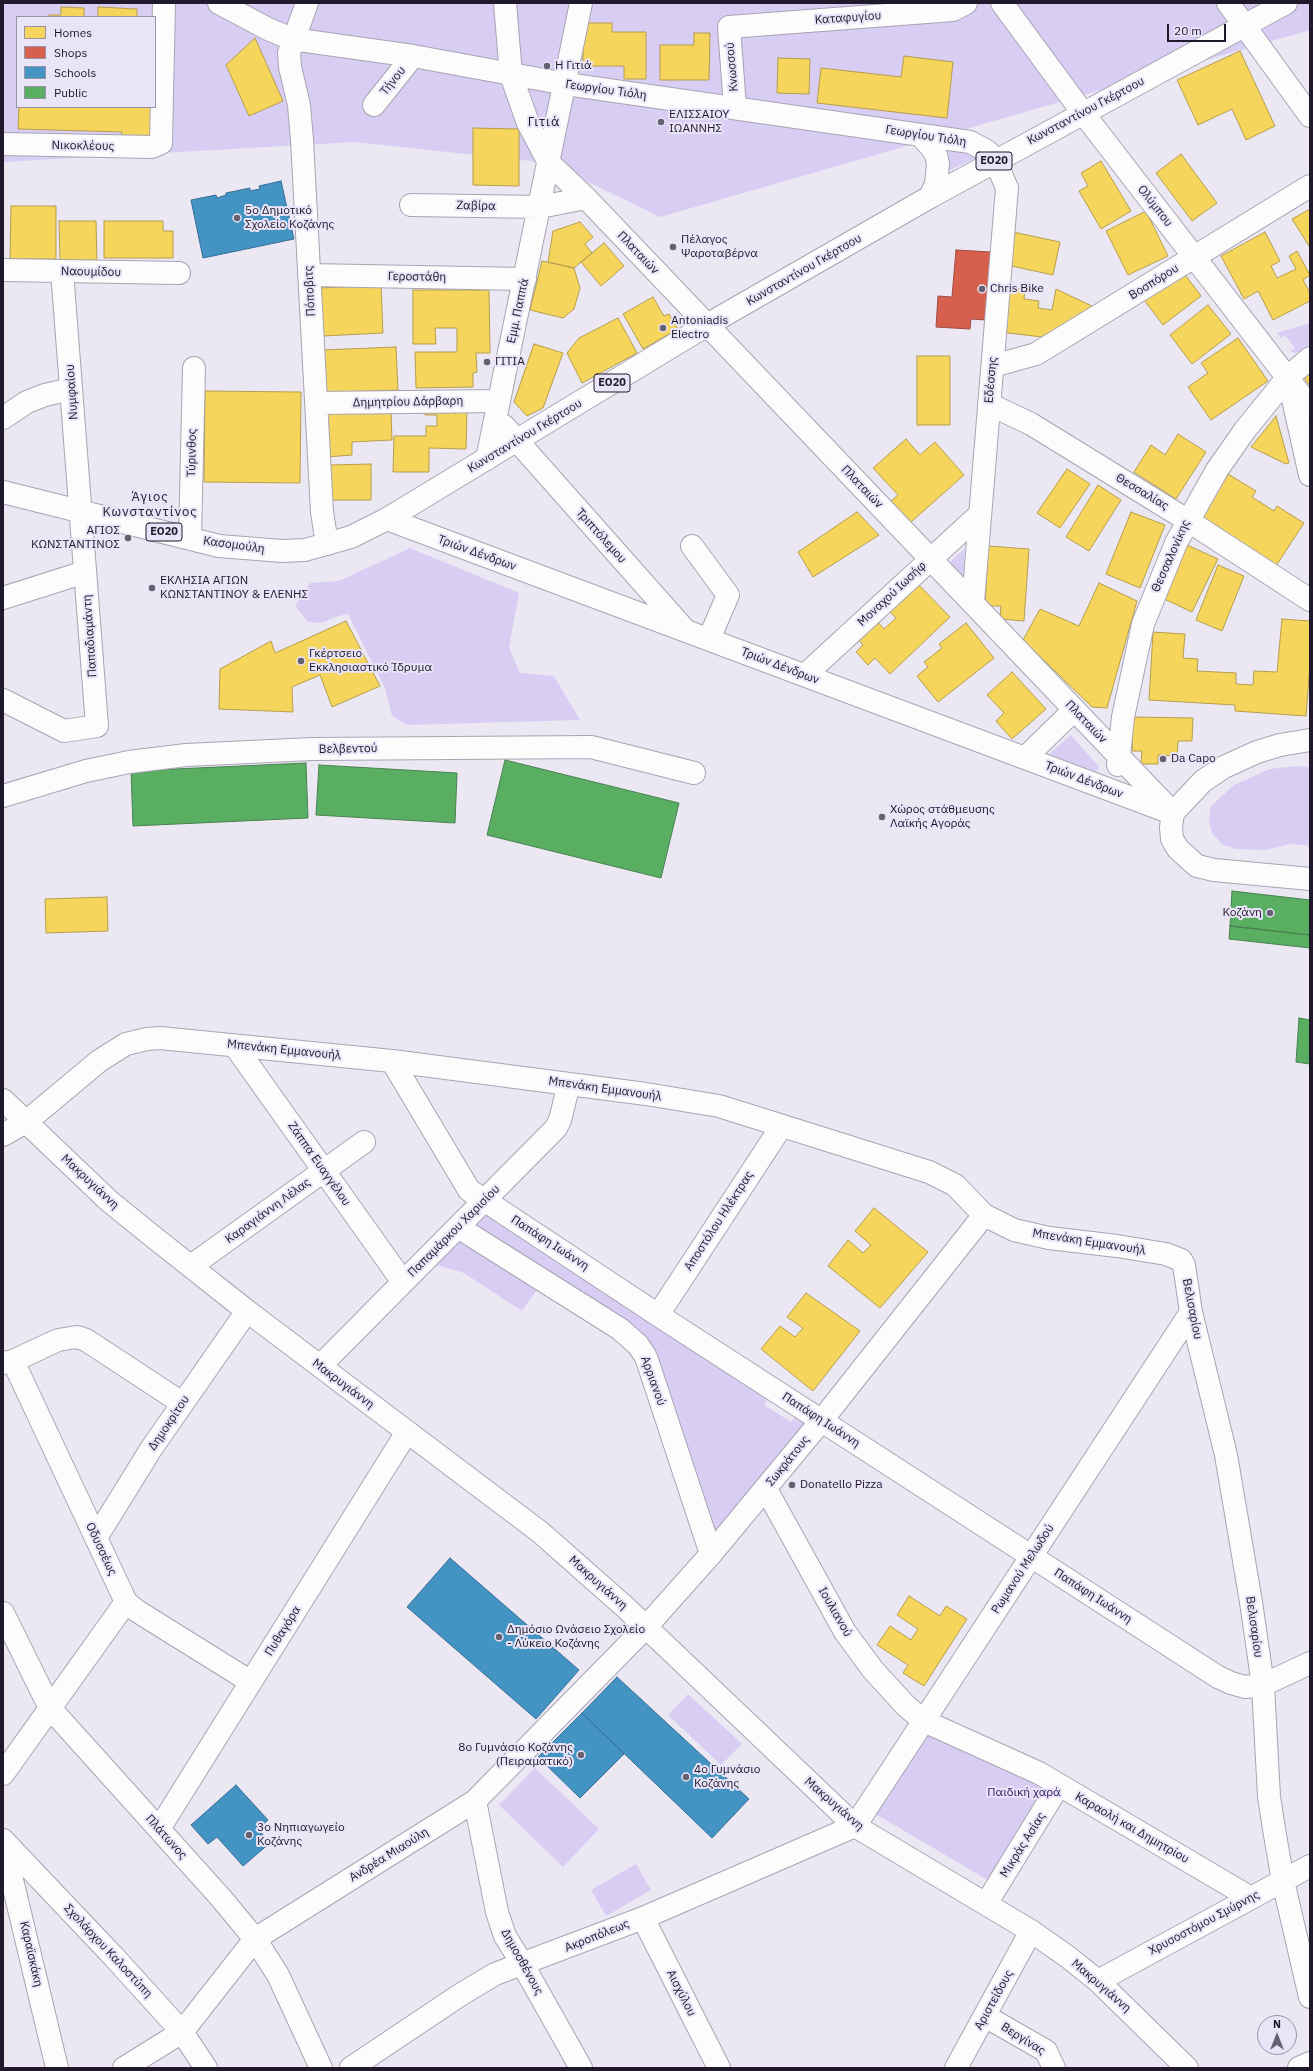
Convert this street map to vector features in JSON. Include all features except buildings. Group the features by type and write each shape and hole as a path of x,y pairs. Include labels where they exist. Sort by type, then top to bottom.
{"street":[{"name":"Νικοκλέους","path":"3,144 152,147 161,143 164,3"},
{"name":"Γεωργίου Τιόλη","path":"219,3 268,29 292,39 413,56 566,84 735,107 970,142 987,151 995,160"},
{"name":"Πόποβιτς","path":"307,3 292,39 289,53 290,66 299,105 302,133 322,512 327,544"},
{"path":"505,3 511,75 528,123 549,162"},
{"name":"Εμμ. Παππά","path":"487,459 566,84 581,3"},
{"name":"Καταφυγίου","path":"728,27 953,10 966,3"},
{"name":"Ολύμπου","path":"1002,3 1084,113 1310,407"},
{"path":"1228,3 1310,116"},
{"path":"1244,3 1245,26"},
{"name":"Κωνσταντίνου Γκέρτσου","path":"327,544 351,537 387,519 707,325 930,197 995,160 1286,3"},
{"name":"Κνωσσού","path":"728,27 735,107"},
{"name":"Τήνου","path":"374,105 413,56"},
{"path":"920,135 931,146 938,164 936,184 930,197"},
{"name":"Εδέσσης","path":"973,602 1007,188 995,160"},
{"name":"Πλαταιών","path":"549,162 586,198 1174,814"},
{"name":"Βοσπόρου","path":"992,366 1036,354 1310,186"},
{"name":"Ζαβίρα","path":"411,205 540,207 586,198"},
{"name":"Ναουμίδου","path":"3,270 179,273"},
{"name":"Νυμφαίου","path":"62,271 81,512"},
{"name":"Γεροστάθη","path":"309,275 525,279"},
{"name":"Θεσσαλονίκης","path":"1118,793 1118,755 1123,717 1144,624 1162,574 1188,520 1217,470 1245,430 1288,377 1310,358"},
{"name":"Τύρινθος","path":"190,538 194,368"},
{"path":"1288,377 1310,474"},
{"path":"3,418 27,402 45,395 71,389"},
{"name":"Δημητρίου Δάρβαρη","path":"316,403 498,410"},
{"name":"Θεσσαλίας","path":"989,404 1031,424 1188,520 1310,600"},
{"name":"Τριπτόλεμου","path":"498,410 517,441 686,631"},
{"name":"Κασομούλη","path":"3,492 219,546 282,551 305,550 327,544"},
{"name":"Παπαδιαμάντη","path":"3,700 64,730 97,726 81,512"},
{"name":"Μοναχού Ιωσήφ","path":"805,675 930,558 980,514"},
{"name":"Τριών Δένδρων","path":"387,519 1174,814"},
{"path":"692,546 728,595 709,640"},
{"path":"3,598 85,572"},
{"path":"1025,758 1074,710"},
{"path":"1310,740 1280,745 1262,750 1243,757 1224,767 1204,781 1174,814 1171,826 1172,839 1186,858 1197,866 1214,870 1310,879"},
{"name":"Βελβεντού","path":"3,796 86,771 129,762 186,755 312,749 591,747 694,773"},
{"name":"Μπενάκη Εμμανουήλ","path":"3,1135 26,1122 99,1061 126,1044 147,1039 160,1038 392,1061 646,1094 719,1106 781,1127 929,1172 955,1185 984,1215 1014,1230 1050,1238 1117,1246 1166,1254 1181,1260"},
{"name":"Ζάππα Ευαγγέλου","path":"235,1046 403,1282"},
{"name":"Παπάφη Ιωάννη","path":"392,1061 469,1190 658,1315 1218,1677 1245,1687 1263,1685 1310,1663"},
{"name":"Παπαμάρκου Χαρισίου","path":"320,1366 556,1128 560,1120 569,1084"},
{"name":"Μακρυγιάννη","path":"3,1100 109,1201 247,1311 540,1532 646,1627 855,1826 1031,1931 1098,1980 1187,2068"},
{"name":"Αποστόλου Ηλέκτρας","path":"658,1315 781,1127"},
{"name":"Καραγιάννη Λέλας","path":"191,1266 364,1142"},
{"name":"Σωκράτους","path":"646,1627 766,1489 984,1215"},
{"name":"Αρριανού","path":"458,1227 620,1329 638,1345 648,1364 711,1554"},
{"name":"Βελισαρίου","path":"1181,1260 1184,1265 1191,1312 1226,1455 1251,1602 1263,1685 1270,1797 1283,1881 1310,1997"},
{"name":"Δημοκρίτου","path":"96,1538 151,1449 247,1311"},
{"name":"Ρωμανού Μελωδού","path":"855,1826 1191,1312"},
{"path":"8,1362 58,1340 77,1337 86,1340 182,1403"},
{"name":"Οδυσσέως","path":"8,1362 96,1538 126,1602 137,1611 251,1682"},
{"name":"Πυθαγόρα","path":"159,1829 407,1432"},
{"name":"Ιουλιανού","path":"766,1489 855,1647 906,1706 924,1721"},
{"path":"3,1774 126,1602"},
{"name":"Πλάτωνος","path":"3,1613 50,1708 159,1829 255,1939 278,1975 321,2068"},
{"name":"Ανδρέα Μιαούλη","path":"124,2068 182,2032 255,1939 475,1801 646,1627"},
{"name":"Καραολή και Δημητρίου","path":"924,1721 1039,1773 1252,1898"},
{"name":"Μικράς Ασίας","path":"986,1904 1060,1785"},
{"name":"Δημοσθένους","path":"475,1801 497,1912 505,1936 523,1964 581,2068"},
{"name":"Ακροπόλεως","path":"351,2068 460,1995 495,1974 642,1918 855,1826"},
{"name":"Σχολάρχου Καλοστύπη","path":"3,1840 182,2032 206,2068"},
{"name":"Καραϊσκάκη","path":"3,1840 57,2068"},
{"name":"Χρυσοστόμου Σμύρνης","path":"1098,1980 1310,1866"},
{"path":"18,1901 57,1897"},
{"name":"Αισχύλου","path":"642,1918 719,2068"},
{"name":"Αριστείδους","path":"956,2068 1031,1931"},
{"name":"Βεργίνας","path":"984,2016 1046,2051 1054,2068"},
{"path":"1299,2068 1310,2063"}],"green space":[{"path":"3,3 1310,3 1310,30 660,217 549,163 355,142 3,162"},
{"path":"946,148 966,150 978,157 948,171"},
{"path":"1310,323 1310,344 1300,352 1294,353 1291,351 1295,348 1285,335 1281,338 1277,333"},
{"path":"410,548 519,593 509,648 520,673 554,676 580,720 407,725 392,716 385,688 348,614 335,617 321,623 308,622 295,606 310,583 339,581"},
{"path":"965,548 963,576 950,562"},
{"path":"1071,735 1099,767 1096,772 1049,754"},
{"path":"1297,766 1310,767 1310,846 1291,844 1265,850 1235,849 1222,844 1212,833 1209,821 1211,806 1234,785 1270,769"},
{"path":"486,1213 769,1397 764,1405 791,1422 796,1415 805,1421 805,1424 713,1536 657,1359 472,1227"},
{"path":"459,1241 538,1288 522,1311 464,1273 437,1265"},
{"path":"688,1694 742,1744 721,1765 668,1715"},
{"name":"Παιδική χαρά","path":"927,1731 1048,1787 991,1882 874,1813"},
{"path":"535,1768 599,1829 563,1867 499,1805"},
{"path":"636,1864 651,1890 606,1916 591,1890"}],"place":[{"name":"Η Γιτιά","path":"547,66"},
{"name":"ΕΛΙΣΣΑΙΟΥ ΙΩΑΝΝΗΣ","path":"661,122"},
{"name":"5ο Δημοτικό Σχολείο Κοζάνης","path":"237,218"},
{"name":"Πέλαγος Ψαροταβέρνα","path":"673,247"},
{"name":"Chris Bike","path":"982,289"},
{"name":"Antoniadis Electro","path":"663,328"},
{"name":"ΓΙΤΙΑ","path":"487,362"},
{"name":"ΑΓΙΟΣ ΚΩΝΣΤΑΝΤΙΝΟΣ","path":"128,538"},
{"name":"ΕΚΛΗΣΙΑ ΑΓΙΩΝ ΚΩΝΣΤΑΝΤΙΝΟΥ & ΕΛΕΝΗΣ","path":"152,588"},
{"name":"Γκέρτσειο Εκκλησιαστικό Ίδρυμα","path":"301,661"},
{"name":"Da Capo","path":"1163,759"},
{"name":"Χώρος στάθμευσης Λαϊκής Αγοράς","path":"882,817"},
{"name":"Κοζάνη","path":"1270,913"},
{"name":"Donatello Pizza","path":"792,1485"},
{"name":"Δημόσιο Ωνάσειο Σχολείο - Λύκειο Κοζάνης","path":"499,1637"},
{"name":"8ο Γυμνάσιο Κοζάνης (Πειραματικό)","path":"581,1755"},
{"name":"4ο Γυμνάσιο Κοζάνης","path":"686,1777"},
{"name":"3ο Νηπιαγωγείο Κοζάνης","path":"249,1835"}],"district":[{"name":"Γιτιά","path":"544,122"},
{"name":"Άγιος Κωνσταντίνος","path":"150,504"}]}
